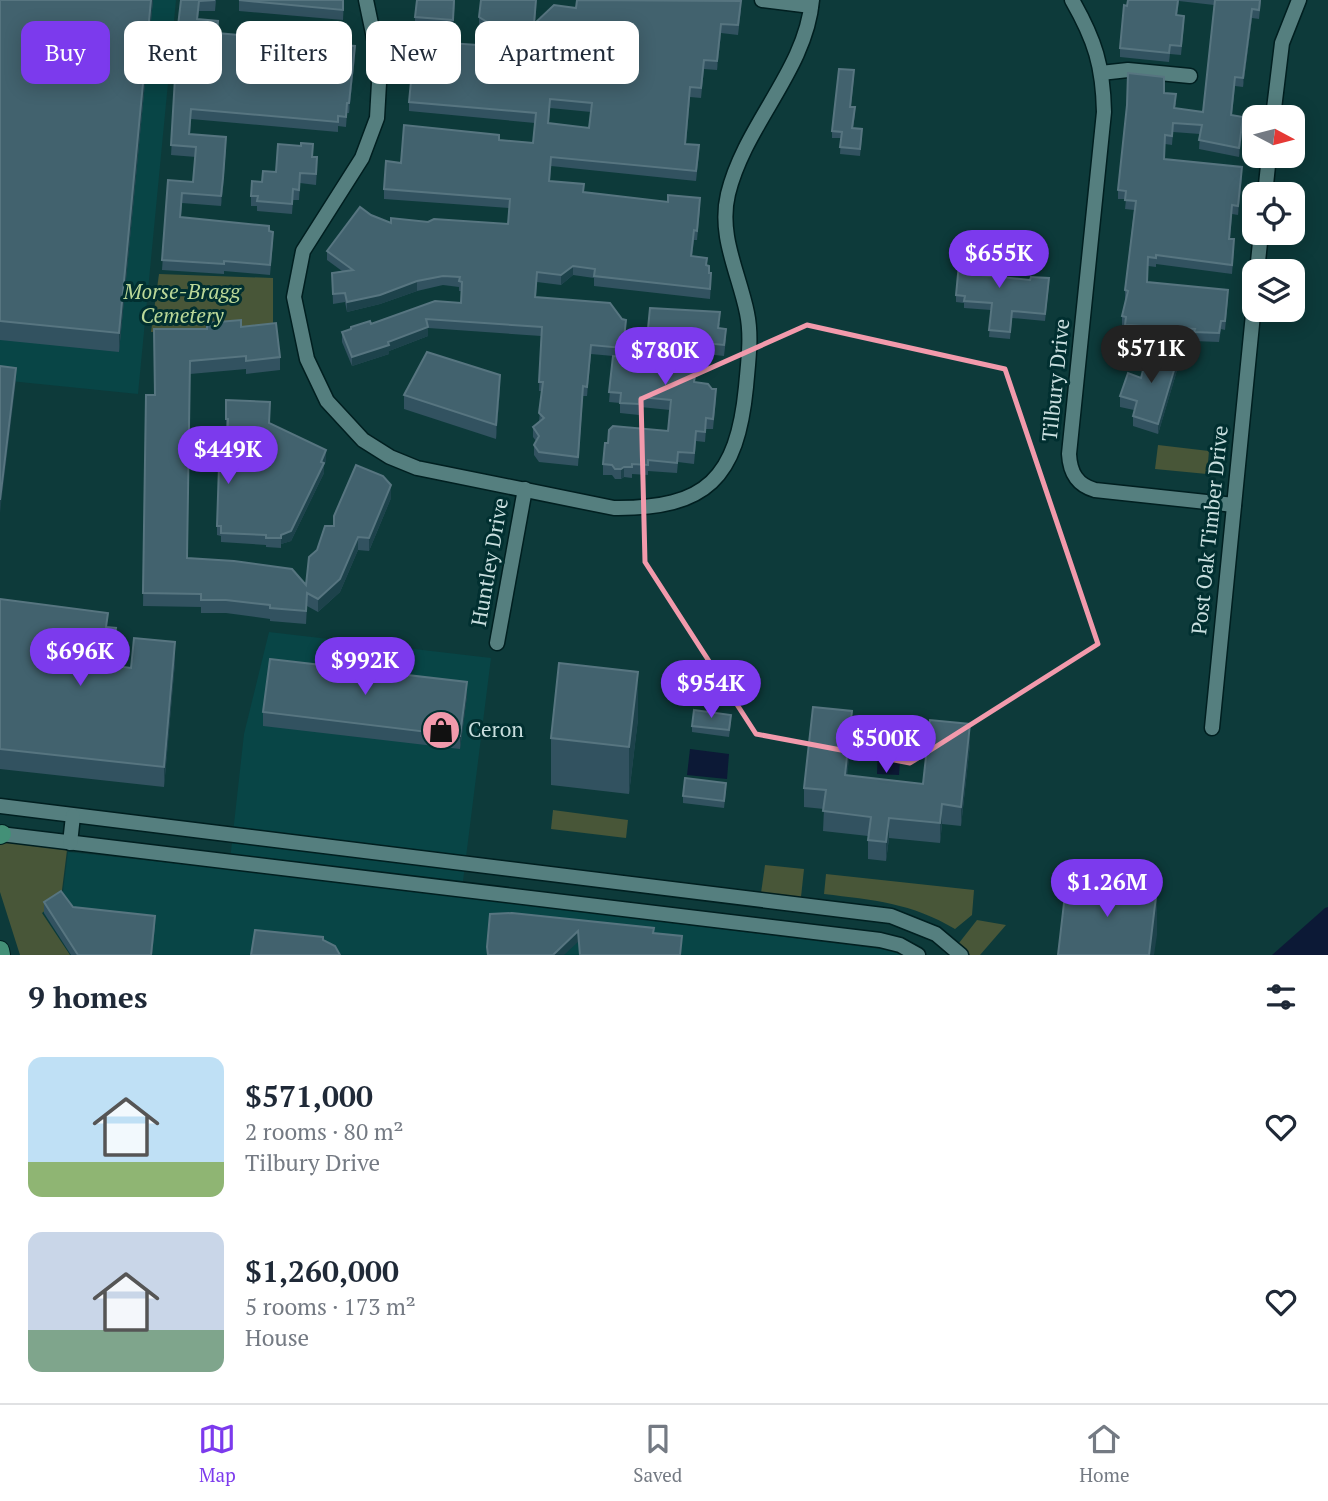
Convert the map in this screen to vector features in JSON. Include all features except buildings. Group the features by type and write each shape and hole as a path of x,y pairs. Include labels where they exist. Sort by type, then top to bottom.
{"street":[{"path":"366,0 379,83 377,118 362,158 303,251 294,297 307,359 327,401 363,440 390,457 437,474 614,508 645,508 680,501 695,494 712,482 728,464 737,442 743,416 750,343 747,313 727,248 727,195 743,148 783,82 800,47 811,3 762,0"},
{"name":"Tilbury Drive","path":"1072,0 1095,45 1101,73 1104,112 1069,454 1071,470 1079,483 1095,490 1234,505"},
{"path":"1274,105 1282,43 1299,0"},
{"path":"1101,73 1128,70 1190,76"},
{"name":"Post Oak Timber Drive","path":"1212,728 1252,322"},
{"name":"Huntley Drive","path":"497,643 525,489"},
{"path":"0,806 901,919 936,934 961,955"},
{"path":"70,843 73,816"},
{"path":"1,834 880,940 900,945 918,955"},
{"path":"234,863 237,836"},
{"path":"469,892 473,865"},
{"path":"625,909 628,883"},
{"path":"799,932 802,905"}],"highlighted area":[{"path":"807,325 1005,369 1098,644 910,763 756,734 645,562 641,399"}],"shaded area":[{"path":"0,0 176,0 174,21 124,21 124,84 168,84 138,394 0,380"},
{"path":"269,632 491,658 461,897 897,951 903,955 71,955 43,912 62,899 68,852 229,869 244,734"},
{"path":"878,746 901,747 899,775 877,774"},
{"path":"690,749 729,754 727,779 687,775"},
{"path":"1328,907 1328,955 1272,955 1325,908"}],"green space":[{"name":"Morse-Bragg Cemetery","path":"159,274 273,278 273,328 151,332"},
{"path":"1158,445 1209,451 1207,474 1155,469"},
{"path":"553,810 628,820 626,838 551,829"},
{"path":"2,842 67,850 61,898 42,913 70,955 20,955 0,892"},
{"path":"765,865 804,869 801,897 761,893"},
{"path":"826,874 974,890 972,915 955,929 908,908 824,894"},
{"path":"977,920 1006,925 980,955 970,955 959,943"}],"place":[{"name":"Ceron","path":"441,730"}]}
